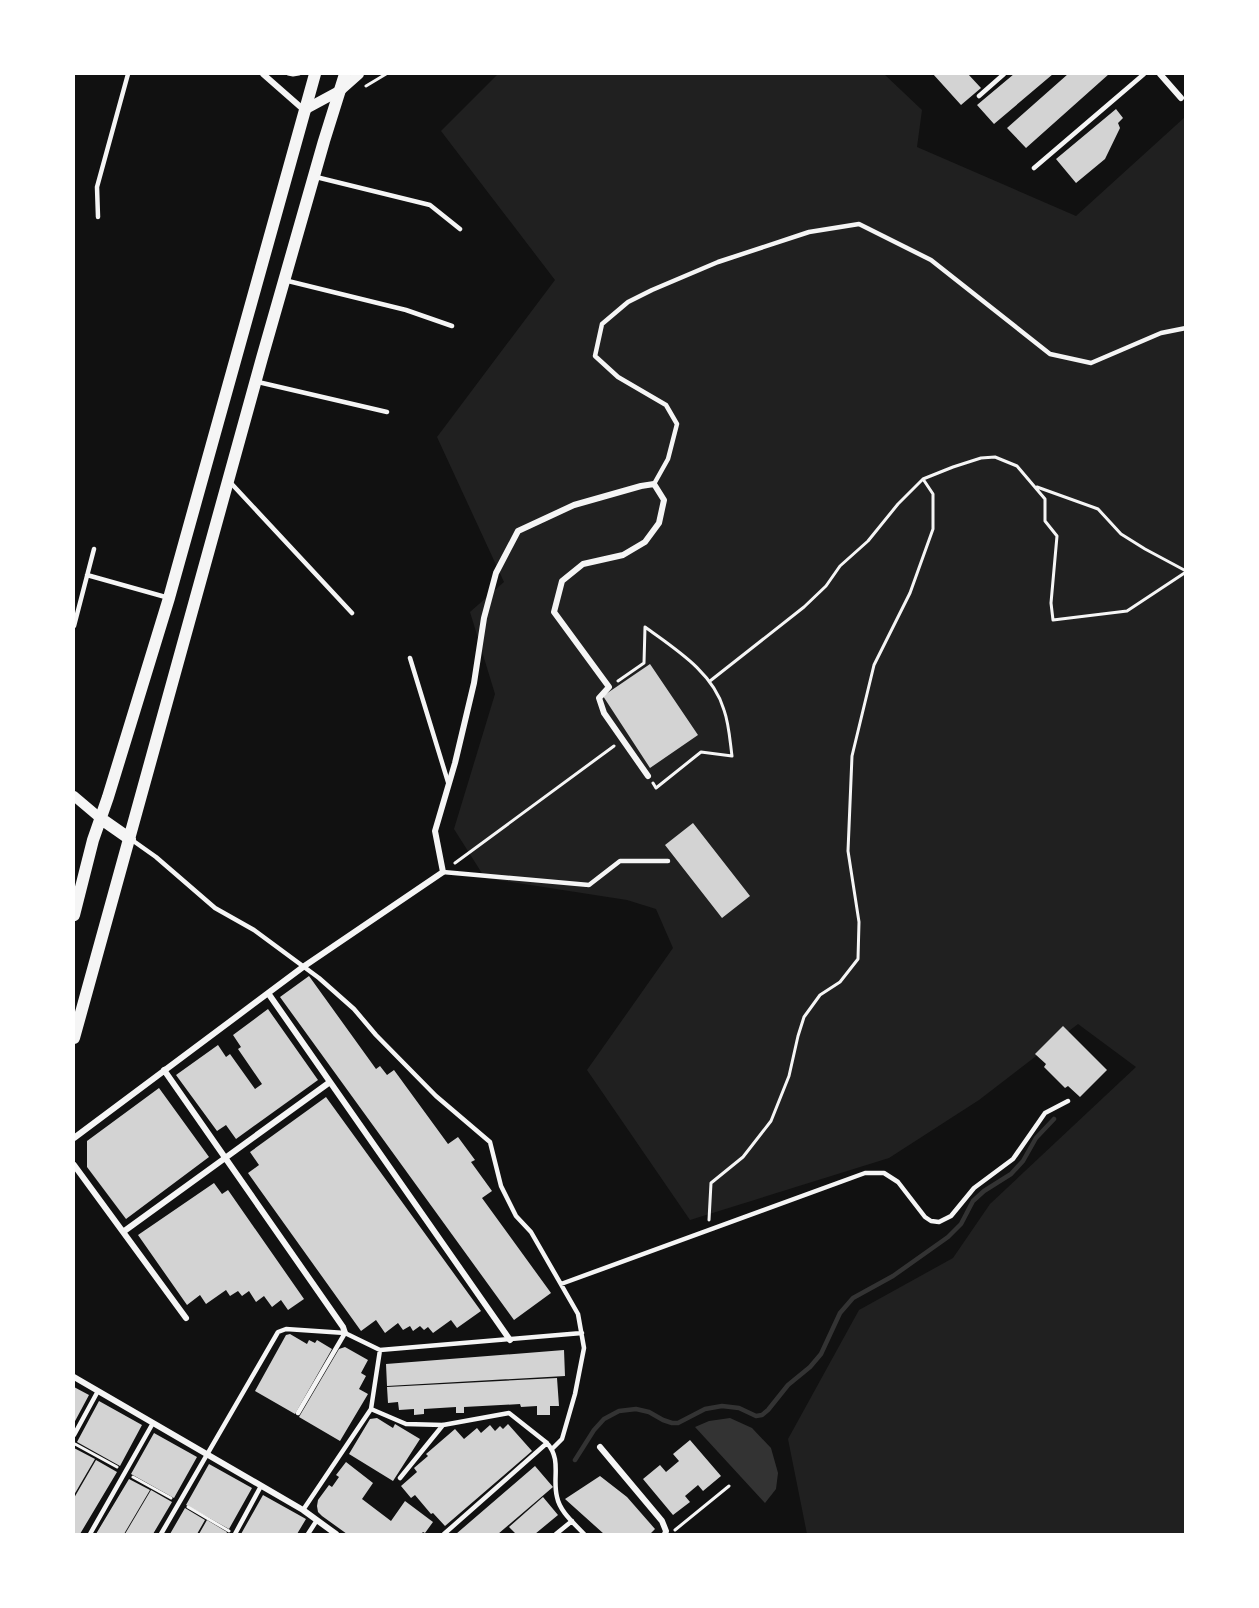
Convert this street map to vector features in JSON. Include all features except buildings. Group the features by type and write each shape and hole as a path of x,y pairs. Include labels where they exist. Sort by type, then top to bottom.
{"main road":[{"path":"74,915 100,818 112,786 168,598 315,74"},
{"path":"74,1038 284,280 345,74"},
{"path":"100,818 130,839"}],"street":[{"path":"263,74 304,110 340,90 359,74"},
{"path":"1160,74 1181,98"},
{"path":"74,1138 303,967 443,872 435,831 474,684 484,618 496,573 518,531 574,505 654,484 664,500 659,523 645,542 622,555 583,564 562,581 554,612 609,687 599,698 604,713 648,776"},
{"path":"74,796 100,818"},
{"path":"268,993 510,1340"},
{"path":"164,1070 345,1333"},
{"path":"123,1232 330,1082"},
{"path":"74,1165 186,1318"},
{"path":"74,1377 303,1510 336,1534"},
{"path":"600,1446 662,1521 667,1534"}],"lane":[{"path":"98,217 97,187 128,74"},
{"path":"979,96 1004,74"},
{"path":"1034,168 1144,74"},
{"path":"314,177 430,205 460,229"},
{"path":"654,484 668,459 677,424 666,405 618,377 595,356 602,324 628,302 652,290 718,262 808,232 859,224 931,260 1050,354 1091,363 1161,333 1185,328"},
{"path":"284,280 406,310 452,326"},
{"path":"256,381 387,412"},
{"path":"228,481 352,613"},
{"path":"74,626 94,549"},
{"path":"87,575 168,598"},
{"path":"410,658 449,784"},
{"path":"130,839 156,857 215,908 254,930 320,978 354,1009 376,1035 436,1096 490,1142 501,1186 516,1216 531,1232 578,1314 582,1333 584,1348 574,1394 562,1439 552,1449"},
{"path":"443,872 589,885 620,861 668,861"},
{"path":"561,1284 865,1173 884,1173 898,1182 925,1217 939,1222 951,1216 974,1188 1012,1159 1045,1113 1068,1101"},
{"path":"161,1534 278,1332 286,1329 345,1333 380,1350 582,1333"},
{"path":"298,1413 345,1333"},
{"path":"303,1510 371,1409 380,1350"},
{"path":"74,1435 98,1391"},
{"path":"371,1409 406,1424 442,1425 509,1413 552,1449 557,1467 556,1495 561,1509 584,1534"},
{"path":"90,1534 153,1423"},
{"path":"399,1478 442,1425"},
{"path":"444,1534 547,1443"},
{"path":"235,1534 261,1486"},
{"path":"308,1534 317,1520"},
{"path":"556,1534 572,1521"}],"path":[{"path":"288,74 298,74"},
{"path":"367,86 386,74"},
{"path":"710,681 804,607 826,586 840,566 868,541 898,504 922,480 981,458 995,457 1017,466 1035,487 1046,499 1045,520 1057,536 1051,603 1053,620 1126,611 1185,572 1121,534 1098,509 1035,487"},
{"path":"708,1231 711,1183 743,1157 771,1121 789,1076 804,1017 820,995 840,982 858,958 859,922 848,850 852,756 874,665 910,593 933,529 933,494 922,480"},
{"path":"609,687 644,663 645,627 681,654 710,681 724,709 732,756 701,752 656,788 648,776"},
{"path":"443,872 623,740"},
{"path":"74,1443 235,1534"},
{"path":"667,1534 729,1486"}],"shaded area":[{"path":"498,74 884,74 922,110 917,147 1076,216 1185,117 1185,1534 807,1534 788,1439 859,1310 953,1258 990,1204 1136,1067 1078,1024 979,1100 889,1158 690,1220 587,1070 673,948 656,909 627,900 485,878 454,829 495,694 470,612 504,582 437,437 555,280 441,131"},
{"path":"730,1418 752,1428 771,1448 778,1473 776,1489 765,1503 695,1427 709,1421"}],"waterway":[{"path":"575,1460 594,1430 604,1419 619,1411 636,1409 649,1412 672,1423 678,1423 705,1409 722,1406 739,1408 756,1416 762,1415 788,1385 810,1367 821,1354 840,1313 853,1298 893,1276 948,1237 961,1224 973,1201 1011,1174 1023,1161 1036,1138 1054,1119"}]}
